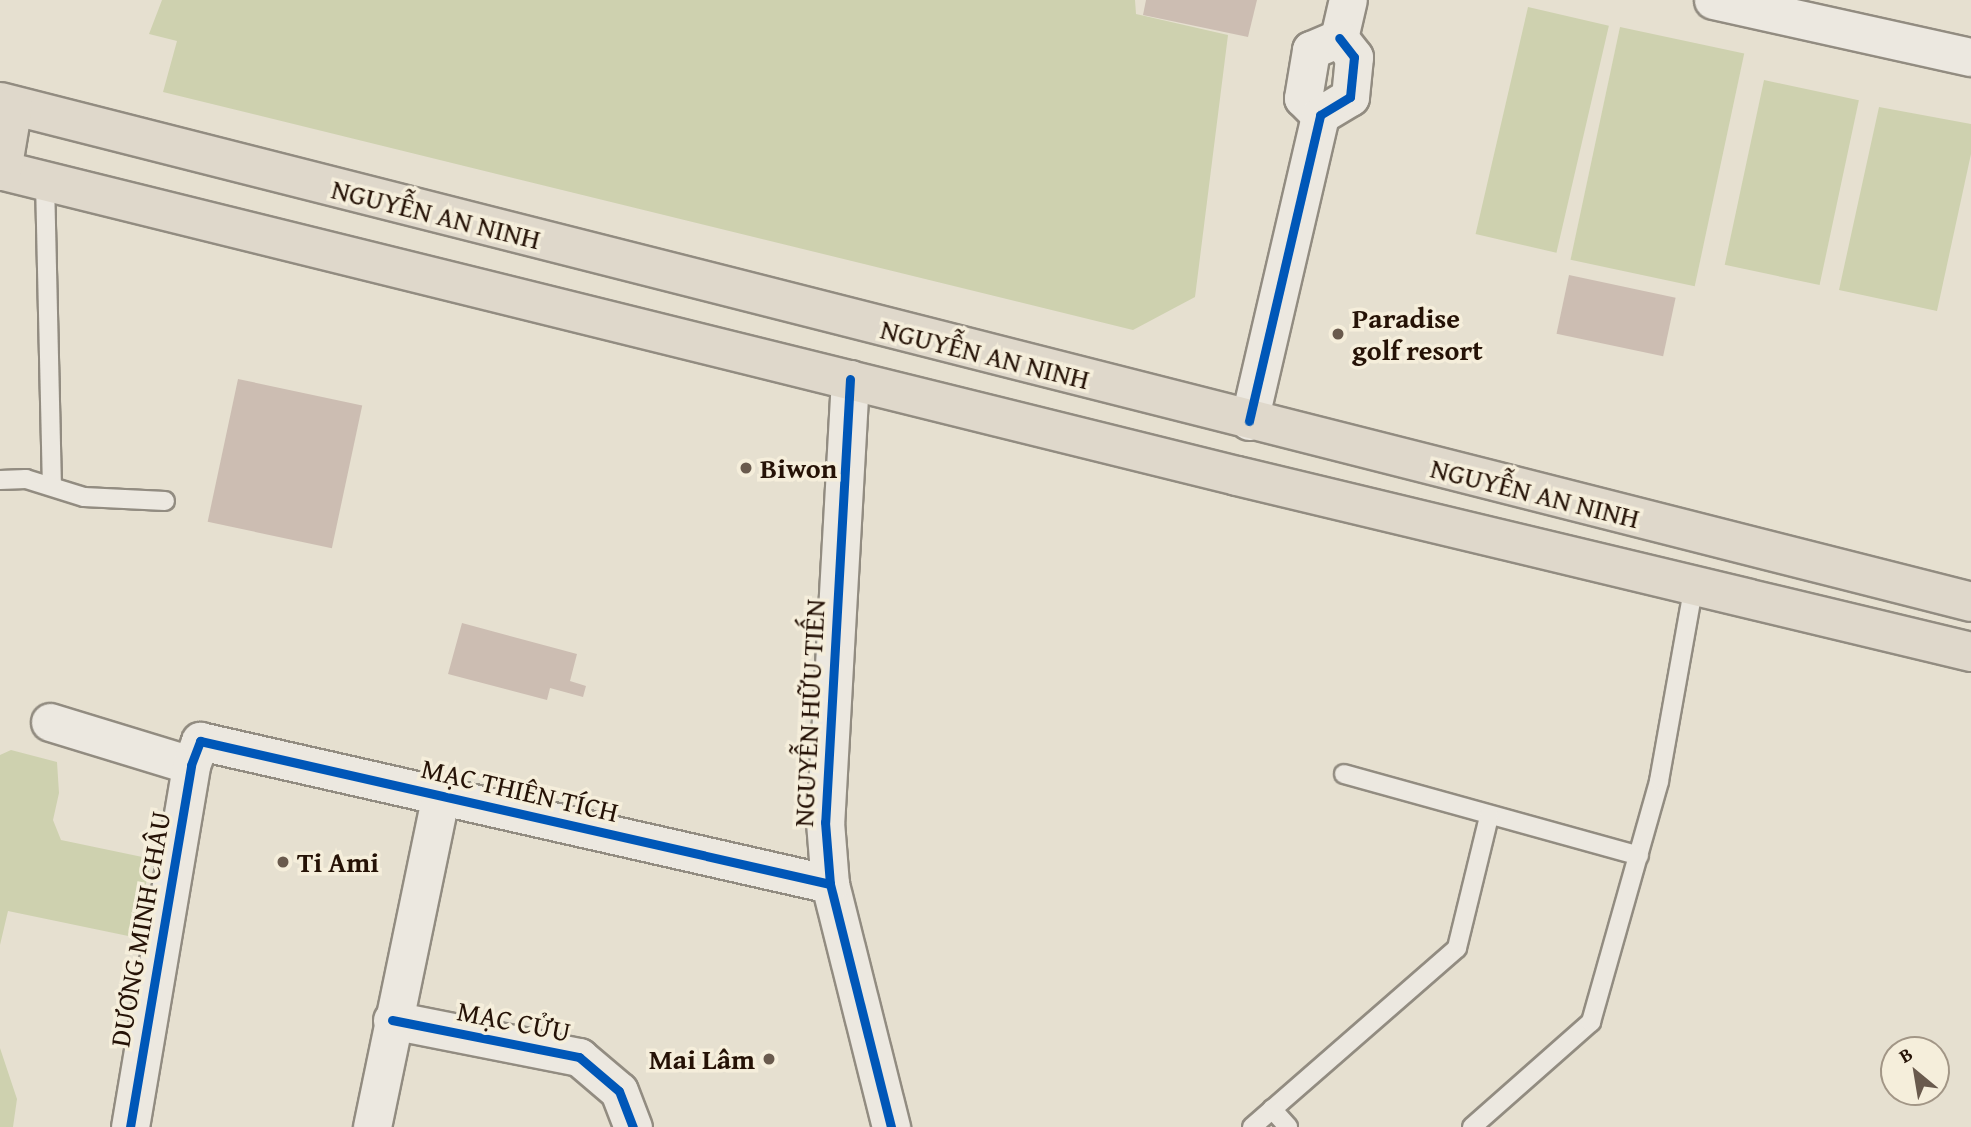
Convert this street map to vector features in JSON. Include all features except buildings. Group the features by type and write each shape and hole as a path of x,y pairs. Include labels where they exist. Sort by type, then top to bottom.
{"main road":[{"path":"1,171 7,104"},
{"name":"NGUYỄN AN NINH","path":"7,104 1971,602"},
{"name":"NGUYỄN AN NINH","path":"1,171 1237,476 1971,652"},
{"path":"1237,476 1249,421"}],"street":[{"path":"1249,421 1320,115 1303,98 1311,50 1339,38 1348,0"},
{"path":"1713,0 1971,57"},
{"name":"NGUYỄN HỮU TIẾN","path":"850,379 825,822 830,884 891,1127"},
{"name":"MẠC THIÊN TÍCH","path":"50,722 195,753 441,795 830,884"},
{"name":"DƯƠNG MINH CHÂU","path":"130,1127 195,753"},
{"path":"372,1127 391,1020 441,795"},
{"name":"MẠC CỬU","path":"391,1020 579,1056 619,1091 633,1127"}],"lane":[{"path":"45,181 52,486"},
{"path":"0,480 26,479 84,497 165,501"},
{"path":"1472,1127 1591,1022 1639,856 1674,716 1694,585"},
{"path":"1344,774 1489,817 1639,856"},
{"path":"1252,1127 1457,948 1489,817"},
{"path":"1272,1110 1288,1127"}],"green space":[{"path":"162,0 1135,0 1136,14 1228,35 1195,297 1133,330 163,92 177,41 149,34"},
{"path":"1528,7 1609,26 1556,253 1476,234"},
{"path":"1620,27 1744,53 1695,286 1571,260"},
{"path":"1764,80 1859,100 1820,285 1725,265"},
{"path":"1879,107 1971,124 1971,154 1937,311 1839,290"},
{"path":"11,750 57,762 59,793 53,820 61,840 152,859 133,937 8,911 0,945 0,755"},
{"path":"0,1048 17,1099 13,1127 0,1127"}],"cycle path":[{"path":"1249,421 1320,115 1350,97 1354,57 1339,38"},
{"path":"850,379 825,822 830,884 891,1127"},
{"path":"130,1127 191,765 200,741 830,884"},
{"path":"392,1020 579,1057 619,1091 633,1127"}],"place":[{"name":"Paradise golf resort","path":"1338,334"},
{"name":"Biwon","path":"746,468"},
{"name":"Ti Ami","path":"283,862"},
{"name":"Mai Lâm","path":"769,1059"}]}
